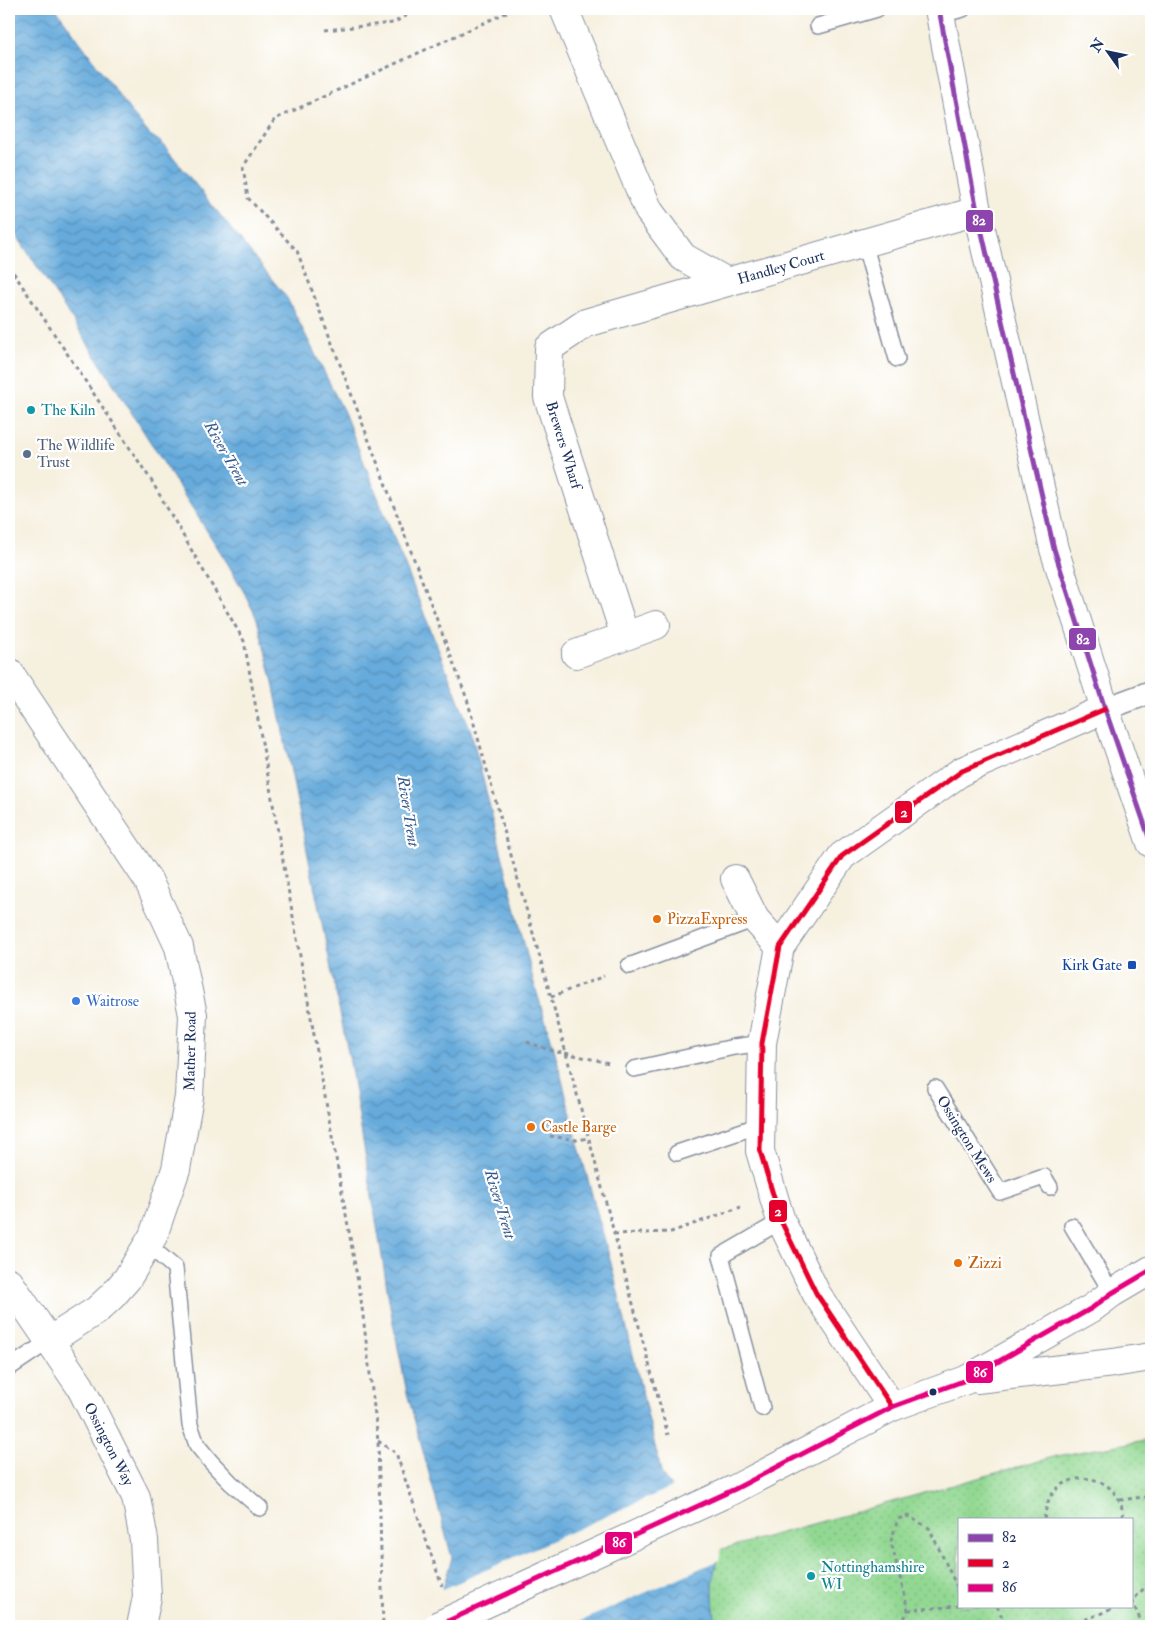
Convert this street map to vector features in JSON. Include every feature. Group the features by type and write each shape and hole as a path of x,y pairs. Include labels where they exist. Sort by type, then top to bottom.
{"street":[{"name":"Handley Court","path":"564,9 649,211 683,257 727,282 977,211"},
{"path":"947,11 977,211 1054,549 1105,709 1151,843"},
{"name":"Brewers Wharf","path":"625,636 548,397 549,348 586,324 727,282"},
{"path":"576,654 656,625"},
{"name":"Mather Road","path":"9,672 148,880 180,947 193,1015 189,1097 172,1183 153,1236 127,1279 112,1296 97,1310 49,1340"},
{"path":"892,1407 816,1293 781,1221 760,1152 762,1043 780,947 842,856 962,771 1105,709 1151,692"},
{"path":"735,879 755,919 780,947"},
{"path":"437,1626 735,1489 892,1407 966,1380 1092,1308 1151,1270"},
{"name":"Ossington Way","path":"9,1282 80,1386 136,1497 144,1540 147,1597 141,1626"},
{"path":"966,1380 1113,1363 1151,1356"}],"lane":[{"path":"818,26 877,9"},
{"path":"864,242 897,359"},
{"path":"630,966 755,919"},
{"path":"634,1069 734,1047 762,1043"},
{"name":"Ossington Mews","path":"935,1088 1000,1192 1044,1177 1050,1187"},
{"path":"677,1153 760,1124"},
{"path":"762,1408 721,1256 781,1221"},
{"path":"1072,1226 1112,1294"},
{"path":"148,1245 175,1268 190,1425 197,1445 231,1483 260,1508"},
{"path":"9,1368 49,1340"}],"path":[{"path":"325,30 392,23 419,9"},
{"path":"514,9 275,119 243,167 248,198 297,251 467,699 551,997 668,1435"},
{"path":"9,266 151,480 244,641 361,1299 378,1441 383,1626"},
{"path":"551,997 630,966"},
{"path":"527,1042 555,1052 634,1069"},
{"path":"550,1136 577,1140 588,1138"},
{"path":"614,1234 671,1232 773,1195"},
{"path":"378,1441 396,1453 444,1590"},
{"path":"1044,1518 1046,1506 1053,1494 1062,1485 1074,1479 1087,1478 1100,1482 1112,1489 1120,1500 1123,1518"},
{"path":"1120,1500 1151,1496"},
{"path":"901,1626 908,1610 891,1541 898,1519 908,1516 928,1528 958,1589"},
{"path":"1142,1626 1132,1601 1151,1581"},
{"path":"908,1610 958,1606"},
{"path":"998,1608 1006,1626"},
{"path":"1080,1626 1084,1620 1115,1608"}],"green space":[{"path":"1151,1439 1151,1626 716,1626 713,1588 719,1550 1057,1456"}],"water":[{"name":"River Trent","path":"9,9 56,9 134,116 150,135 162,143 287,298 344,412 471,731 534,983 555,1052 610,1259 662,1475 719,1550 713,1588 716,1626 465,1626 443,1587 452,1558 407,1393 392,1318 350,1062 273,683 257,619 228,564 9,224"}],"pier":[{"path":"674,1486 721,1549 719,1560 570,1626 462,1626 441,1590"}],"transit line":[{"name":"82","path":"939,9 977,211 1054,549 1105,709 1151,843"},
{"name":"2","path":"892,1407 816,1293 781,1221 760,1151 762,1043 780,947 842,856 962,771 1105,709"},
{"name":"86","path":"437,1626 735,1489 892,1407 966,1380 1092,1308 1112,1293 1151,1270"}],"place":[{"name":"The Kiln","path":"31,410"},
{"name":"The Wildlife Trust","path":"27,454"},
{"name":"PizzaExpress","path":"657,919"},
{"name":"Kirk Gate","path":"1132,965"},
{"name":"Waitrose","path":"76,1001"},
{"name":"Castle Barge","path":"531,1127"},
{"name":"Zizzi","path":"958,1263"},
{"name":"Nottinghamshire WI","path":"811,1576"}]}
